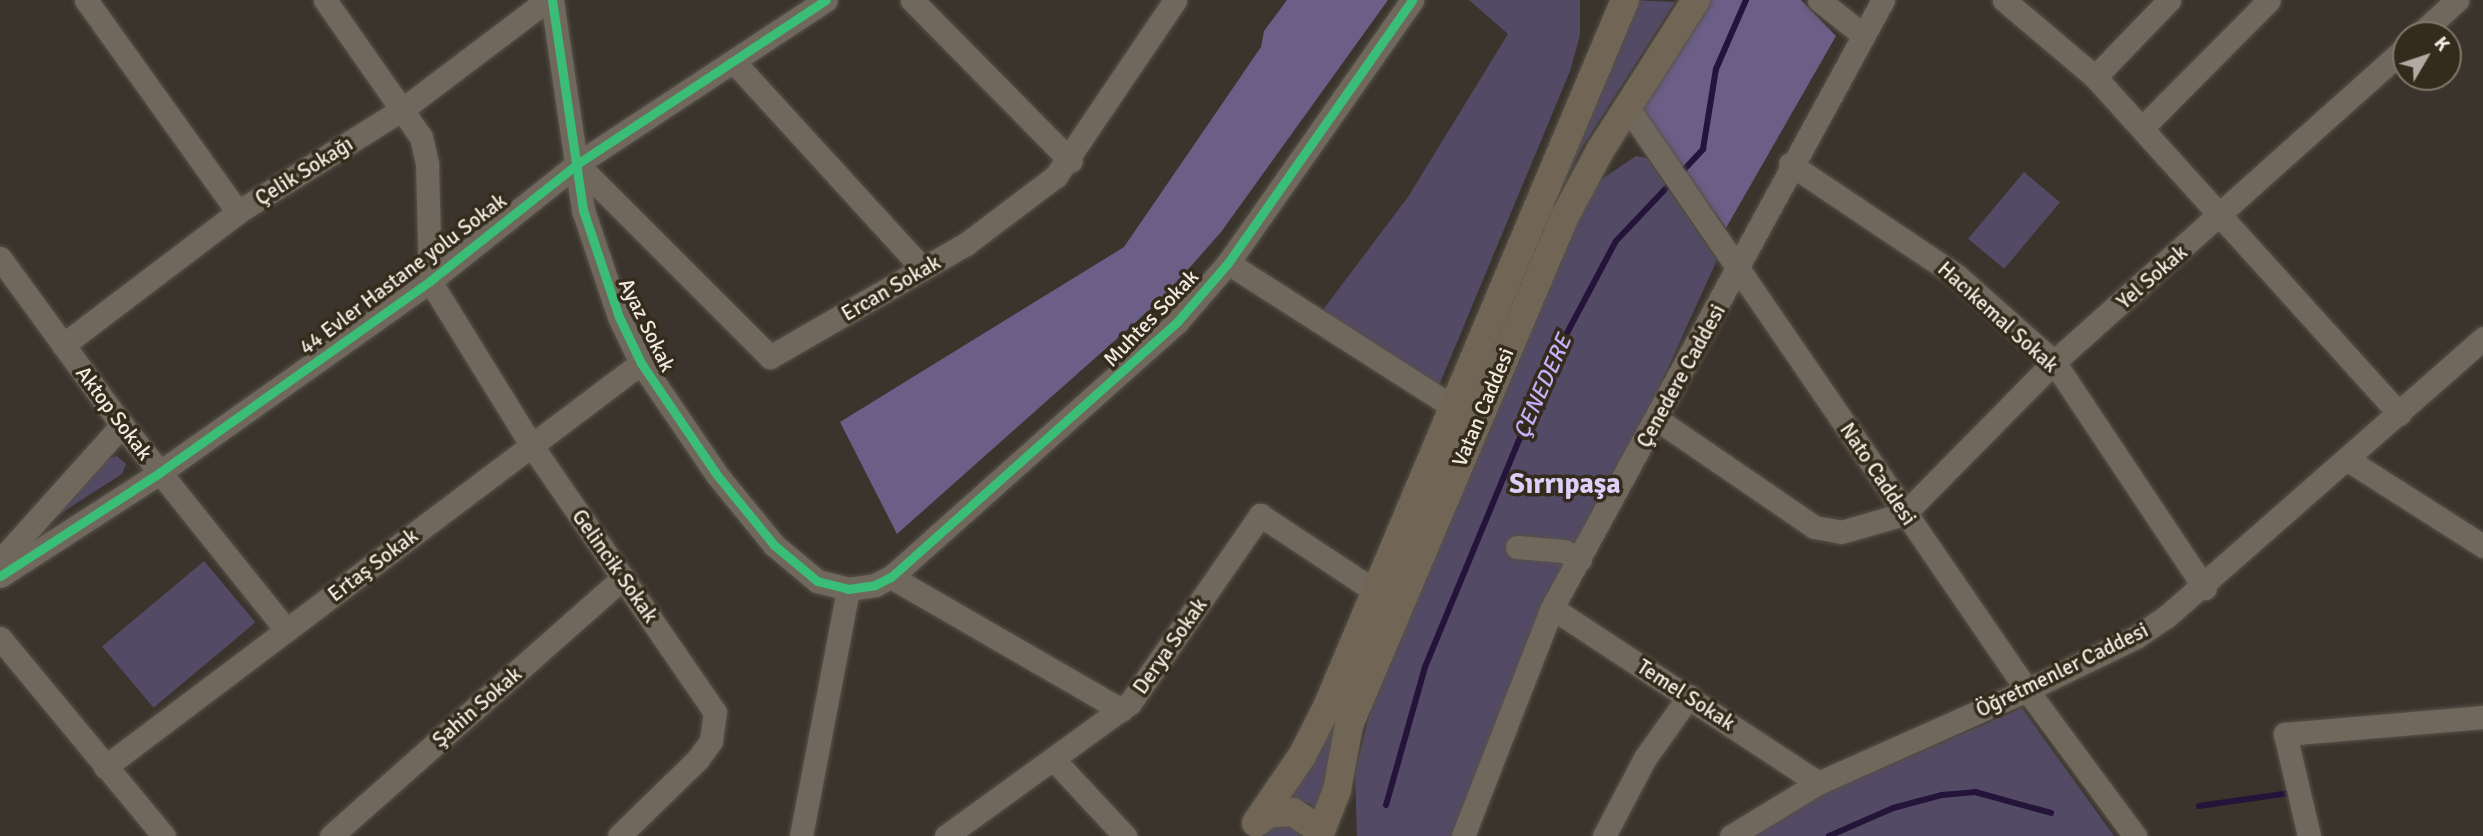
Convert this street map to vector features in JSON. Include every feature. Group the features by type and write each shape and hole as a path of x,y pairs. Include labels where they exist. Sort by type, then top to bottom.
{"main road":[{"path":"1604,0 1613,29"},
{"name":"Vatan Caddesi","path":"1253,828 1313,736 1625,0"},
{"name":"Vatan Caddesi","path":"1319,836 1337,790 1349,724 1564,216 1696,0"},
{"name":"Vatan Caddesi","path":"1253,828 1281,810 1293,812 1314,826 1319,836"}],"street":[{"path":"86,0 238,212"},
{"path":"325,0 421,137 426,164 430,281"},
{"name":"Çelik Sokağı","path":"63,345 238,212 403,110 550,0"},
{"name":"Ayaz Sokak","path":"550,0 576,164 596,255 641,363 717,475 775,545 817,580 848,589"},
{"name":"44 Evler Hastane yolu Sokak","path":"0,576 159,472 430,281 576,164 826,0"},
{"path":"912,0 1071,160"},
{"name":"Muhtes Sokak","path":"848,589 875,585 891,577 1154,345 1228,262 1412,0"},
{"path":"1819,0 1863,35"},
{"name":"Çenedere Caddesi","path":"1463,836 1552,608 1740,268 1790,164 1883,0"},
{"path":"2004,0 2095,77 2219,219 2399,414"},
{"path":"2095,77 2169,0"},
{"path":"2141,128 2269,0"},
{"path":"2434,21 2457,0"},
{"name":"Ercan Sokak","path":"576,164 770,357 923,269 998,222 1071,160 1166,4"},
{"name":"Yel Sokak","path":"1904,514 2054,362 2219,219 2392,60"},
{"path":"734,62 923,269"},
{"name":"Nato Caddesi","path":"1628,108 1685,187 1904,514 2027,690 2135,836"},
{"name":"Hacıkemal Sokak","path":"1790,164 1920,243 2054,362 2205,588"},
{"name":"Aktop Sokak","path":"0,258 122,425 286,631"},
{"path":"1228,262 1453,407"},
{"name":"Gelincik Sokak","path":"430,281 532,446 706,694 716,725 698,759 619,836"},
{"name":"Öğretmenler Caddesi","path":"1731,836 1818,783 2027,690 2136,637 2205,588 2483,338"},
{"name":"Ertaş Sokak","path":"105,767 641,363"},
{"path":"1658,420 1814,527 1841,532 1904,514"},
{"path":"0,561 122,425"},
{"path":"2348,460 2483,546"},
{"name":"Derya Sokak","path":"946,836 1055,761 1137,695 1260,515 1375,591"},
{"path":"1517,547 1564,551 1580,559"},
{"path":"891,577 1121,710"},
{"name":"Şahin Sokak","path":"331,836 624,578"},
{"path":"801,836 848,589"},
{"name":"Temel Sokak","path":"1552,608 1818,783"},
{"path":"0,638 164,836"},
{"path":"1604,836 1645,758 1689,696"},
{"path":"2309,836 2285,734 2483,717"},
{"path":"1055,761 1125,836"}],"shaded area":[{"path":"1287,0 1388,0 1221,232 1164,297 897,534 840,422 1124,247 1261,47 1264,31"},
{"path":"1469,0 1580,0 1580,35 1570,71 1435,395 1316,319 1408,197 1508,34"},
{"path":"1633,0 1675,2 1581,149 1548,214"},
{"path":"1709,0 1801,0 1836,36 1726,228 1642,111"},
{"path":"1636,156 1647,158 1717,260 1455,836 1357,836 1355,773 1372,704 1582,204 1602,179"},
{"path":"2024,172 2060,202 2004,269 1968,239"},
{"path":"117,456 126,464 122,474 55,517 108,459"},
{"path":"204,561 255,622 154,708 102,646"},
{"path":"1347,697 1324,778 1323,814 1311,804 1286,797"},
{"path":"2022,708 2114,836 1749,836 1828,792"},
{"path":"1286,822 1304,836 1261,836 1266,828"}],"waterway":[{"name":"ÇENEDERE","path":"1680,174 1703,149 1716,69 1746,0"},
{"name":"ÇENEDERE","path":"1386,805 1425,667 1550,365 1616,241 1672,182"},
{"path":"1829,836 1893,808 1942,795 1975,792 2051,813"},
{"path":"2199,806 2289,793"}],"cycle path":[{"path":"552,0 583,210 619,317 641,363 717,475 774,545 817,581 848,589 875,585 891,577 1177,322 1228,263 1412,0"},
{"path":"0,576 159,473 430,281 577,164 826,0"}],"district":[{"name":"Sırrıpaşa","path":"1565,484"}]}
